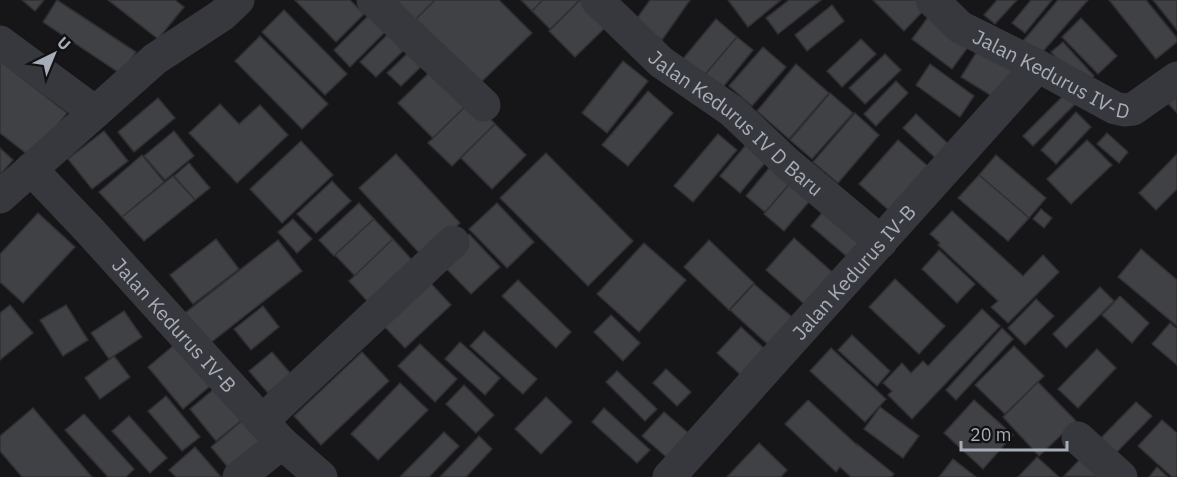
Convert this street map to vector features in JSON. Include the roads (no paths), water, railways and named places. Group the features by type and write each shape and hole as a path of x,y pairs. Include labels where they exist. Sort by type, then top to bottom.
{"street":[{"path":"373,0 483,105"},
{"name":"Jalan Kedurus IV D Baru","path":"597,0 661,62 732,111 787,163 881,242"},
{"name":"Jalan Kedurus IV-D","path":"932,0 960,27 1115,108 1133,109 1177,78"},
{"path":"0,197 155,59 221,5"},
{"path":"0,42 96,112"},
{"name":"Jalan Kedurus IV-B","path":"678,474 1038,66"},
{"name":"Jalan Kedurus IV-B","path":"31,169 272,432 321,477"},
{"path":"239,477 272,432 453,242"},
{"path":"1078,438 1120,477"}]}
